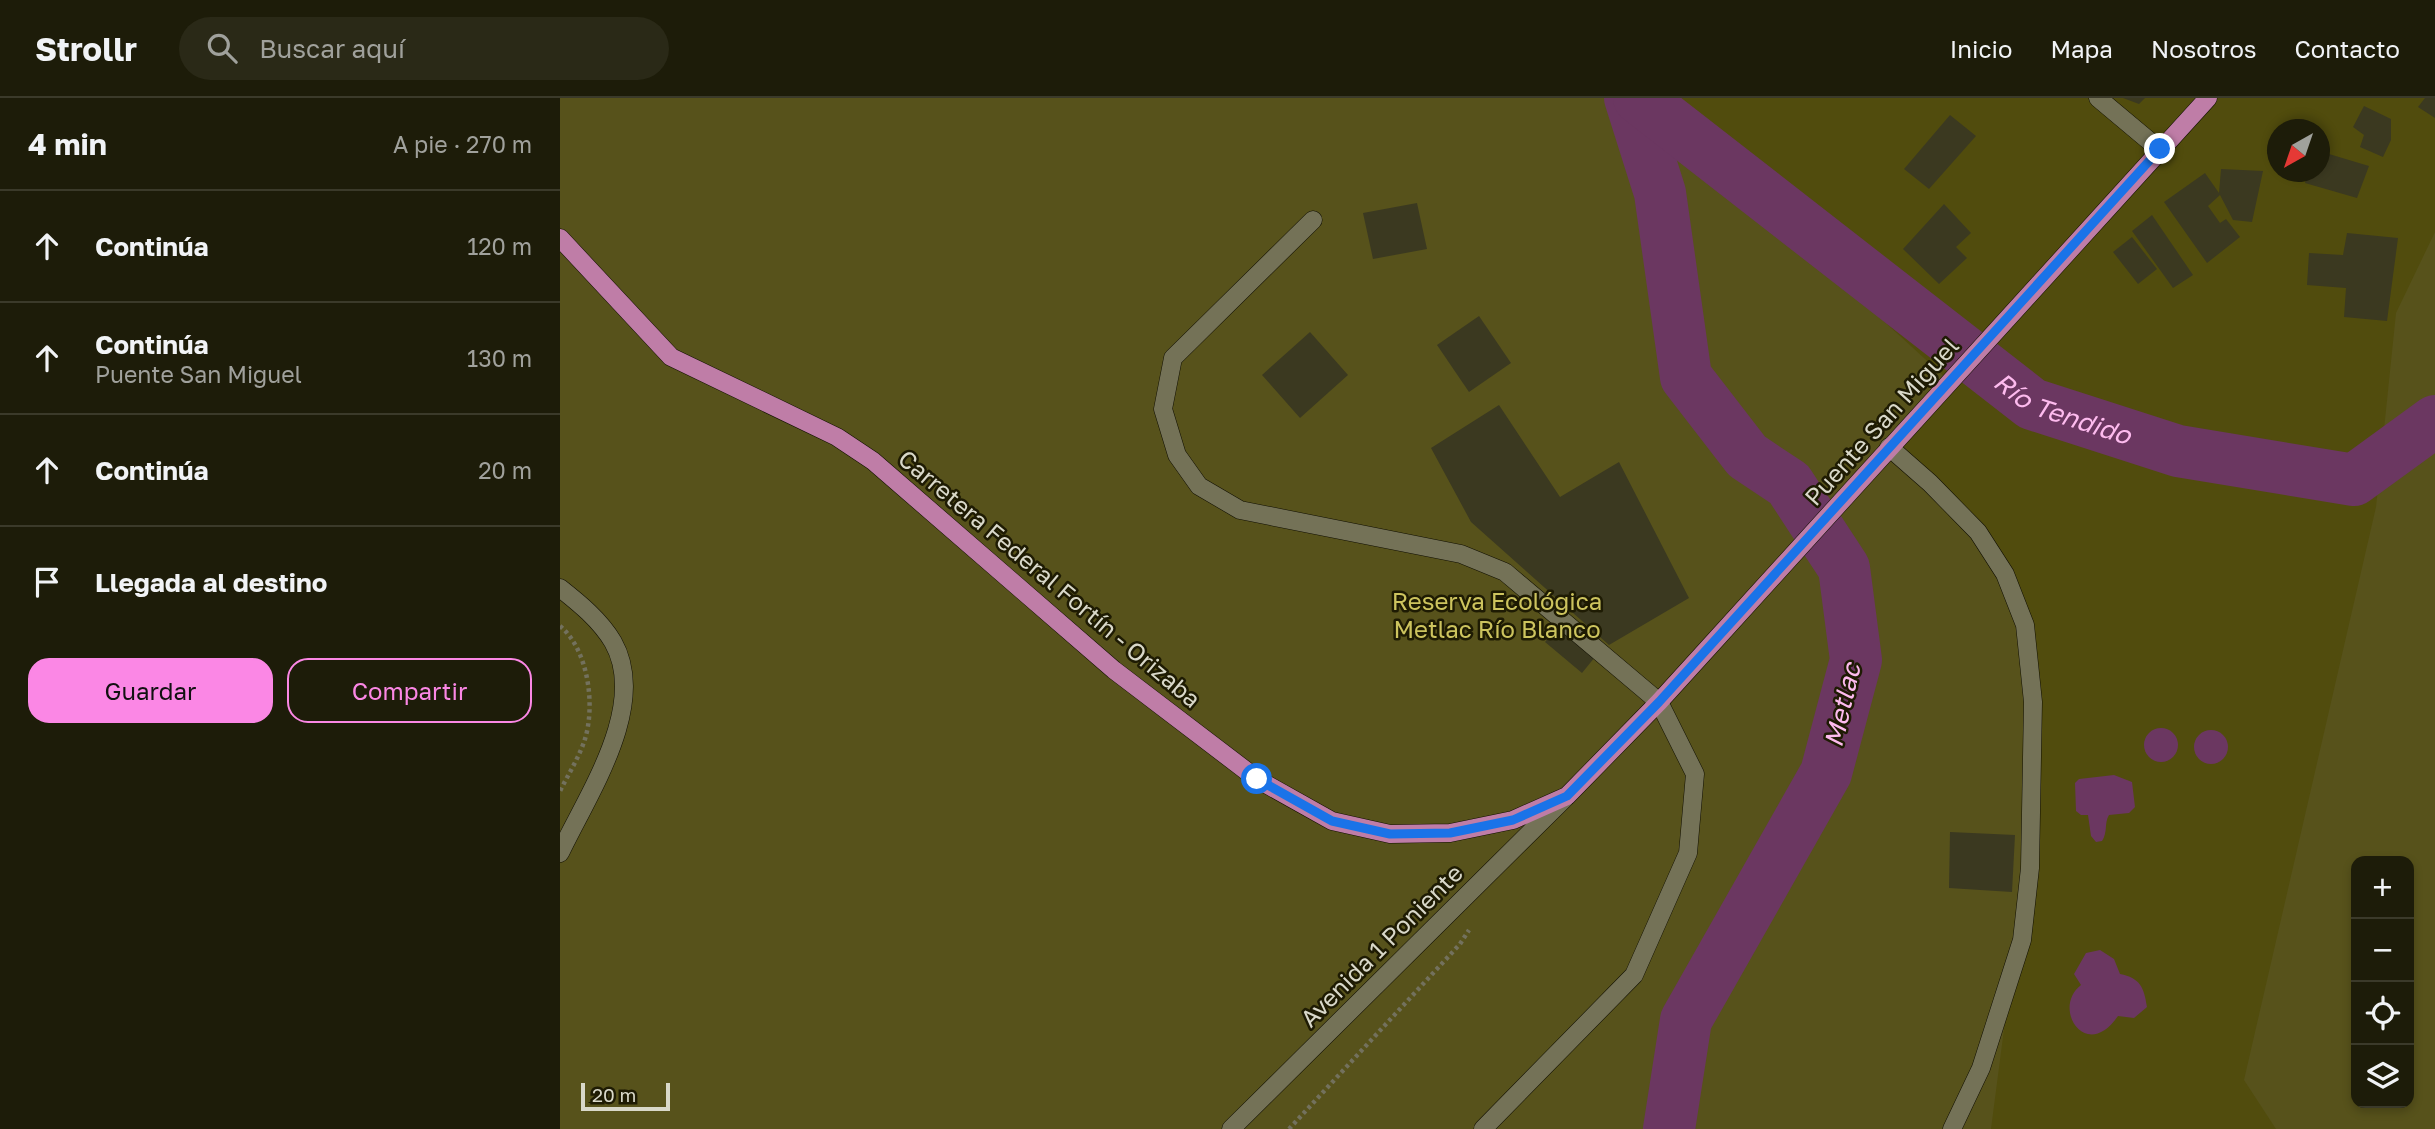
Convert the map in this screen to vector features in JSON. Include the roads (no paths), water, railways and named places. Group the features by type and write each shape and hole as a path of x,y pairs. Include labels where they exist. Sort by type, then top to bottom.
{"main road":[{"path":"2160,149 2208,98"},
{"name":"Puente San Miguel","path":"1700,657 2160,149"},
{"name":"Carretera Federal Fortín - Orizaba","path":"560,238 671,357 837,437 873,461 1114,670 1257,779 1332,821 1390,834 1450,833 1513,820 1567,796 1700,657"}],"street":[{"path":"2098,98 2160,149"},
{"path":"1313,220 1173,358 1163,409 1177,455 1199,486 1240,509 1484,561 1505,572 1659,702 1695,774 1688,853 1634,975 1483,1129"},
{"path":"1889,447 1930,483 1978,532 2005,574 2025,625 2033,702 2030,868 2022,940 1981,1068 1952,1129"},
{"path":"560,588 586,609 613,642 626,682 621,723 560,853"},
{"name":"Avenida 1 Poniente","path":"1231,1129 1567,796"}],"waterway":[{"name":"Metlac","path":"1630,98 1660,193 1686,377 1747,456 1789,484 1844,568 1856,660 1826,773 1686,1020 1669,1129"},
{"name":"Río Tendido","path":"1639,98 2032,404 2178,451 2354,480 2435,421"}],"park label":[{"name":"Reserva Ecológica Metlac Río Blanco","path":"1497,614"}]}
